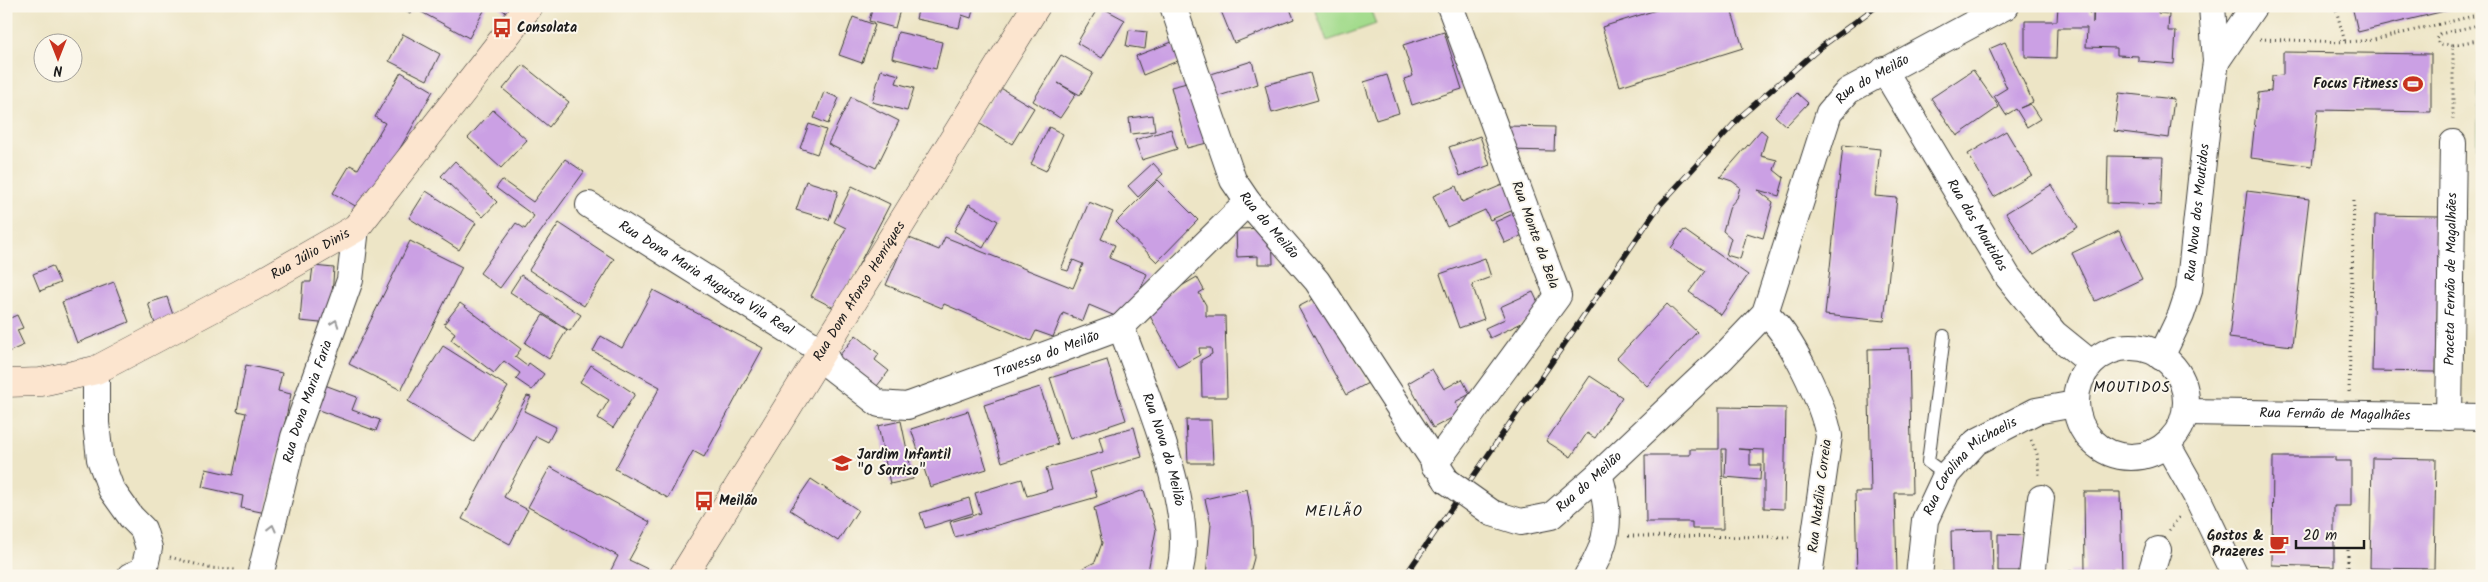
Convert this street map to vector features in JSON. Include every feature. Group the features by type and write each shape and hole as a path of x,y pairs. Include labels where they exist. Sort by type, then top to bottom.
{"main road":[{"name":"Rua Júlio Dinis","path":"6,382 41,382 96,370 253,287 356,228 529,6"},
{"name":"Rua Dom Afonso Henriques","path":"683,576 1036,6"}],"street":[{"name":"Rua do Meilão","path":"1173,6 1232,180 1248,202 1317,281 1441,473 1492,513 1521,522 1550,516 1599,474 1722,358 1765,313 1830,113 1848,91 2006,6"},
{"name":"Rua Monte da Bela","path":"1441,473 1558,296 1450,6"},
{"name":"Rua Nova dos Moutidos","path":"2161,357 2181,315 2189,291 2208,115 2216,62 2212,6"},
{"name":"Rua Nova dos Moutidos","path":"2216,62 2254,6"},
{"name":"Rua dos Moutidos","path":"1884,70 2008,277 2054,333 2091,363"},
{"name":"Praceta Fernão de Magalhães","path":"2449,417 2453,143"},
{"name":"Travessa do Meilão","path":"822,351 831,368 879,404 907,406 1121,327 1248,202"},
{"name":"Rua Dona Maria Augusta Vila Real","path":"589,205 822,351"},
{"name":"Rua Dona Maria Faria","path":"261,574 294,437 350,280 356,228"},
{"name":"Rua Natália Correia","path":"1765,313 1775,321 1784,334 1825,416 1829,436 1809,576"},
{"name":"Rua Nova do Meilão","path":"1121,327 1177,490 1183,526 1182,566 1178,576"},
{"path":"2132,347 2147,350 2161,357 2172,366 2186,393 2187,412 2178,435 2168,446 2152,453 2135,456 2118,455 2101,448 2088,437 2079,422 2075,404 2076,389 2082,375 2091,363 2110,352 2132,347"},
{"path":"96,370 96,423 100,459 111,489 131,518 143,529 141,564"},
{"name":"Rua Carolina Michaelis","path":"1919,576 1926,520 1946,475 1976,442 2036,411 2075,404"},
{"name":"Rua Fernão de Magalhães","path":"2187,412 2482,417"},
{"path":"2168,446 2198,499 2235,576"},
{"path":"1587,576 1594,566 1606,536 1608,519 1607,500 1599,474"},
{"path":"2032,576 2041,498"},
{"path":"2150,576 2158,550"}],"lane":[{"path":"1944,336 1928,462 1946,475"}],"path":[{"path":"2335,6 2346,42"},
{"path":"2235,34 2252,39 2346,42 2374,40 2477,15 2480,21 2478,25 2440,34 2436,39 2439,44 2453,45 2482,38"},
{"path":"2453,45 2453,116"},
{"path":"2349,416 2354,199"},
{"path":"2022,417 2037,454 2041,498"},
{"path":"2158,550 2174,521 2198,499"},
{"path":"1606,536 1814,537"},
{"path":"2348,548 2348,576"},
{"path":"141,564 186,563 209,568 261,574"}],"green space":[{"path":"1314,6 1369,6 1376,24 1327,41"},
{"path":"2482,51 2482,197 2477,196 2479,52"}],"building":[{"path":"396,6 486,7 469,38 414,8 410,14"},
{"path":"498,6 518,6 510,16"},
{"path":"873,6 901,6 895,28 869,21"},
{"path":"919,6 974,6 971,18 962,15 959,28 916,19"},
{"path":"1099,6 1125,20 1102,58 1077,43"},
{"path":"1219,6 1289,6 1294,19 1234,43"},
{"path":"1669,6 1730,6 1743,48 1620,86 1602,27"},
{"path":"2058,6 2089,6 2089,13 2093,13 2093,23 2094,6 2158,6 2158,13 2169,14 2168,31 2176,31 2174,64 2138,61 2138,56 2117,55 2117,48 2086,47 2087,28 2057,28 2056,58 2025,57 2025,21 2057,21"},
{"path":"2352,6 2461,6 2461,7 2358,32"},
{"path":"853,17 875,25 862,63 839,55"},
{"path":"1129,30 1147,32 1145,49 1126,46"},
{"path":"898,32 942,42 936,69 892,58"},
{"path":"1444,32 1462,89 1412,105 1404,79 1413,76 1403,45"},
{"path":"403,34 440,54 427,80 389,61"},
{"path":"1172,42 1180,60 1143,75 1136,56"},
{"path":"2005,42 2033,102 2020,108 2030,104 2040,119 2027,127 2016,109 2006,115 1994,96 2007,88 1989,49"},
{"path":"2283,52 2431,54 2431,112 2318,110 2312,166 2251,158 2258,93 2271,91 2272,76 2283,75"},
{"path":"1061,55 1093,73 1080,95 1058,83 1076,94 1060,118 1033,101"},
{"path":"1252,61 1258,84 1212,98 1205,76"},
{"path":"523,65 569,102 549,127 503,89"},
{"path":"881,70 899,75 896,83 914,88 907,111 872,102"},
{"path":"1973,70 1999,107 1957,136 1931,98"},
{"path":"401,72 433,91 364,211 333,193 350,165 358,169 385,123 375,117"},
{"path":"1310,73 1318,100 1272,113 1265,85"},
{"path":"1387,75 1399,113 1376,120 1364,82"},
{"path":"1195,81 1211,142 1187,148 1171,87"},
{"path":"999,87 1034,108 1012,144 977,122"},
{"path":"824,92 839,98 828,124 814,118"},
{"path":"1797,93 1808,103 1786,126 1775,116"},
{"path":"2119,93 2174,99 2169,138 2114,131"},
{"path":"851,97 899,121 876,168 828,144"},
{"path":"493,110 527,140 501,168 468,138"},
{"path":"1153,115 1155,131 1131,134 1129,118"},
{"path":"809,124 826,130 817,154 800,148"},
{"path":"1506,126 1555,127 1554,151 1505,150"},
{"path":"1049,127 1063,134 1046,171 1031,164"},
{"path":"1171,129 1177,149 1142,160 1135,140"},
{"path":"1761,130 1767,135 1761,156 1777,160 1774,170 1784,178 1779,196 1758,190 1773,202 1763,238 1747,233 1740,259 1726,255 1731,238 1723,231 1730,206 1737,198 1740,187 1732,181 1720,177"},
{"path":"2006,131 2032,175 1994,197 1968,154"},
{"path":"1480,136 1490,165 1460,176 1449,147"},
{"path":"1843,145 1880,149 1875,196 1897,198 1884,321 1825,315"},
{"path":"2108,156 2163,157 2161,205 2107,203"},
{"path":"565,159 584,172 500,288 480,273 516,223 525,229 534,216 496,188 502,180 533,202"},
{"path":"455,161 497,202 483,217 441,176"},
{"path":"1153,163 1163,174 1138,197 1128,186"},
{"path":"1158,180 1198,220 1157,262 1116,222"},
{"path":"806,181 838,191 829,220 796,210"},
{"path":"1507,183 1518,208 1490,220 1485,210 1447,227 1433,196 1456,186 1462,202"},
{"path":"2051,185 2078,227 2033,255 2006,213"},
{"path":"852,186 890,204 836,309 811,296 846,228 834,222"},
{"path":"426,191 476,223 459,250 409,218"},
{"path":"2247,191 2309,199 2292,346 2229,338"},
{"path":"1089,202 1113,212 1101,239 1115,245 1109,258 1147,274 1127,321 1089,305 1083,321 1063,313 1053,337 1036,331 1031,341 944,304 942,308 886,285 907,237 939,250 945,237 1073,288 1083,264 1073,260 1068,271 1061,269"},
{"path":"969,204 998,221 983,248 954,231"},
{"path":"1517,212 1527,233 1505,243 1495,222"},
{"path":"2375,215 2439,216 2436,372 2372,371"},
{"path":"559,223 614,259 584,306 529,270"},
{"path":"1272,228 1273,264 1258,264 1258,256 1237,257 1236,229"},
{"path":"1684,230 1748,275 1721,315 1689,292 1705,271 1671,248"},
{"path":"2119,231 2142,279 2095,301 2072,253"},
{"path":"410,241 462,267 401,390 349,364"},
{"path":"1485,258 1491,277 1472,284 1484,319 1459,328 1440,274"},
{"path":"52,266 60,283 40,291 33,274"},
{"path":"313,266 334,268 330,324 300,321 303,282 311,282"},
{"path":"521,275 581,315 570,331 510,292"},
{"path":"1197,277 1204,290 1199,293 1206,305 1206,316 1225,316 1227,397 1202,397 1201,360 1212,354 1211,348 1199,348 1200,355 1178,367 1145,307"},
{"path":"114,282 129,322 77,343 62,302"},
{"path":"653,290 763,348 704,457 693,451 668,498 615,469 660,387 593,351 601,336 622,348"},
{"path":"1533,292 1543,313 1490,338 1485,328 1505,319 1500,307"},
{"path":"1321,295 1368,383 1346,395 1298,307"},
{"path":"167,297 175,321 156,327 148,303"},
{"path":"460,303 521,349 515,357 527,366 529,363 544,374 532,390 516,379 520,373 504,361 494,373 451,340 455,333 444,324"},
{"path":"1667,304 1697,332 1647,386 1617,358"},
{"path":"17,315 23,328 17,330 24,345 6,353 6,320"},
{"path":"543,315 567,330 549,359 525,343"},
{"path":"856,335 879,354 875,360 889,371 873,391 835,361"},
{"path":"443,346 508,387 474,442 408,401"},
{"path":"1909,348 1912,493 1895,493 1897,574 1857,575 1855,492 1871,492 1868,349"},
{"path":"1107,360 1126,420 1070,439 1050,378"},
{"path":"246,365 282,373 278,391 291,394 266,513 241,508 243,496 202,487 206,469 233,475 246,413 237,411"},
{"path":"591,365 635,394 613,428 598,418 609,400 580,382"},
{"path":"1432,369 1444,389 1462,379 1470,394 1455,402 1461,413 1433,428 1408,383"},
{"path":"1590,376 1622,397 1595,438 1587,433 1571,457 1546,441"},
{"path":"322,384 357,397 352,410 380,420 376,431 313,408"},
{"path":"1040,387 1058,444 1002,462 984,405"},
{"path":"527,396 531,397 524,411 556,427 548,442 536,436 504,497 528,510 510,544 462,519"},
{"path":"1719,407 1786,408 1784,509 1764,508 1764,450 1738,449 1750,450 1750,465 1761,465 1760,480 1725,477 1726,449 1722,449 1723,529 1692,529 1692,522 1646,522 1645,455 1690,455 1690,449 1719,449"},
{"path":"968,411 987,469 930,487 911,429"},
{"path":"1186,420 1211,420 1213,463 1188,463"},
{"path":"901,421 913,479 890,484 878,426"},
{"path":"1134,427 1142,457 1090,472 1097,497 955,537 950,522 981,513 975,493 1022,479 1027,496 1052,489 1046,468 1103,452 1099,437"},
{"path":"2273,457 2335,457 2335,461 2351,461 2351,506 2334,506 2334,567 2272,565"},
{"path":"2372,458 2436,459 2434,569 2370,568"},
{"path":"550,467 650,522 629,560 662,576 608,576 618,556 528,507"},
{"path":"811,479 858,510 838,541 790,510"},
{"path":"1247,489 1253,523 1254,558 1249,576 1206,576 1211,525 1205,499"},
{"path":"1144,490 1156,530 1147,576 1068,576 1095,562 1102,543 1094,508"},
{"path":"2084,492 2120,492 2122,570 2111,570 2111,576 2069,576 2069,571 2085,571"},
{"path":"969,498 973,513 925,528 920,513"},
{"path":"1992,530 1993,573 1980,574 1980,576 1942,576 1942,572 1952,572 1951,531"},
{"path":"1998,534 2026,535 2025,571 1998,571"}],"railway":[{"path":"1405,576 1659,206 1741,116 1821,47 1877,6"}],"place":[{"name":"Consolata","path":"502,28"},
{"name":"Focus Fitness","path":"2413,84"},
{"name":"Jardim Infantil \"O Sorriso\"","path":"842,463"},
{"name":"Meilão","path":"704,501"},
{"name":"Gostos & Prazeres","path":"2279,544"}],"district":[{"name":"MOUTIDOS","path":"2132,388"},
{"name":"MEILÃO","path":"1334,512"}]}
